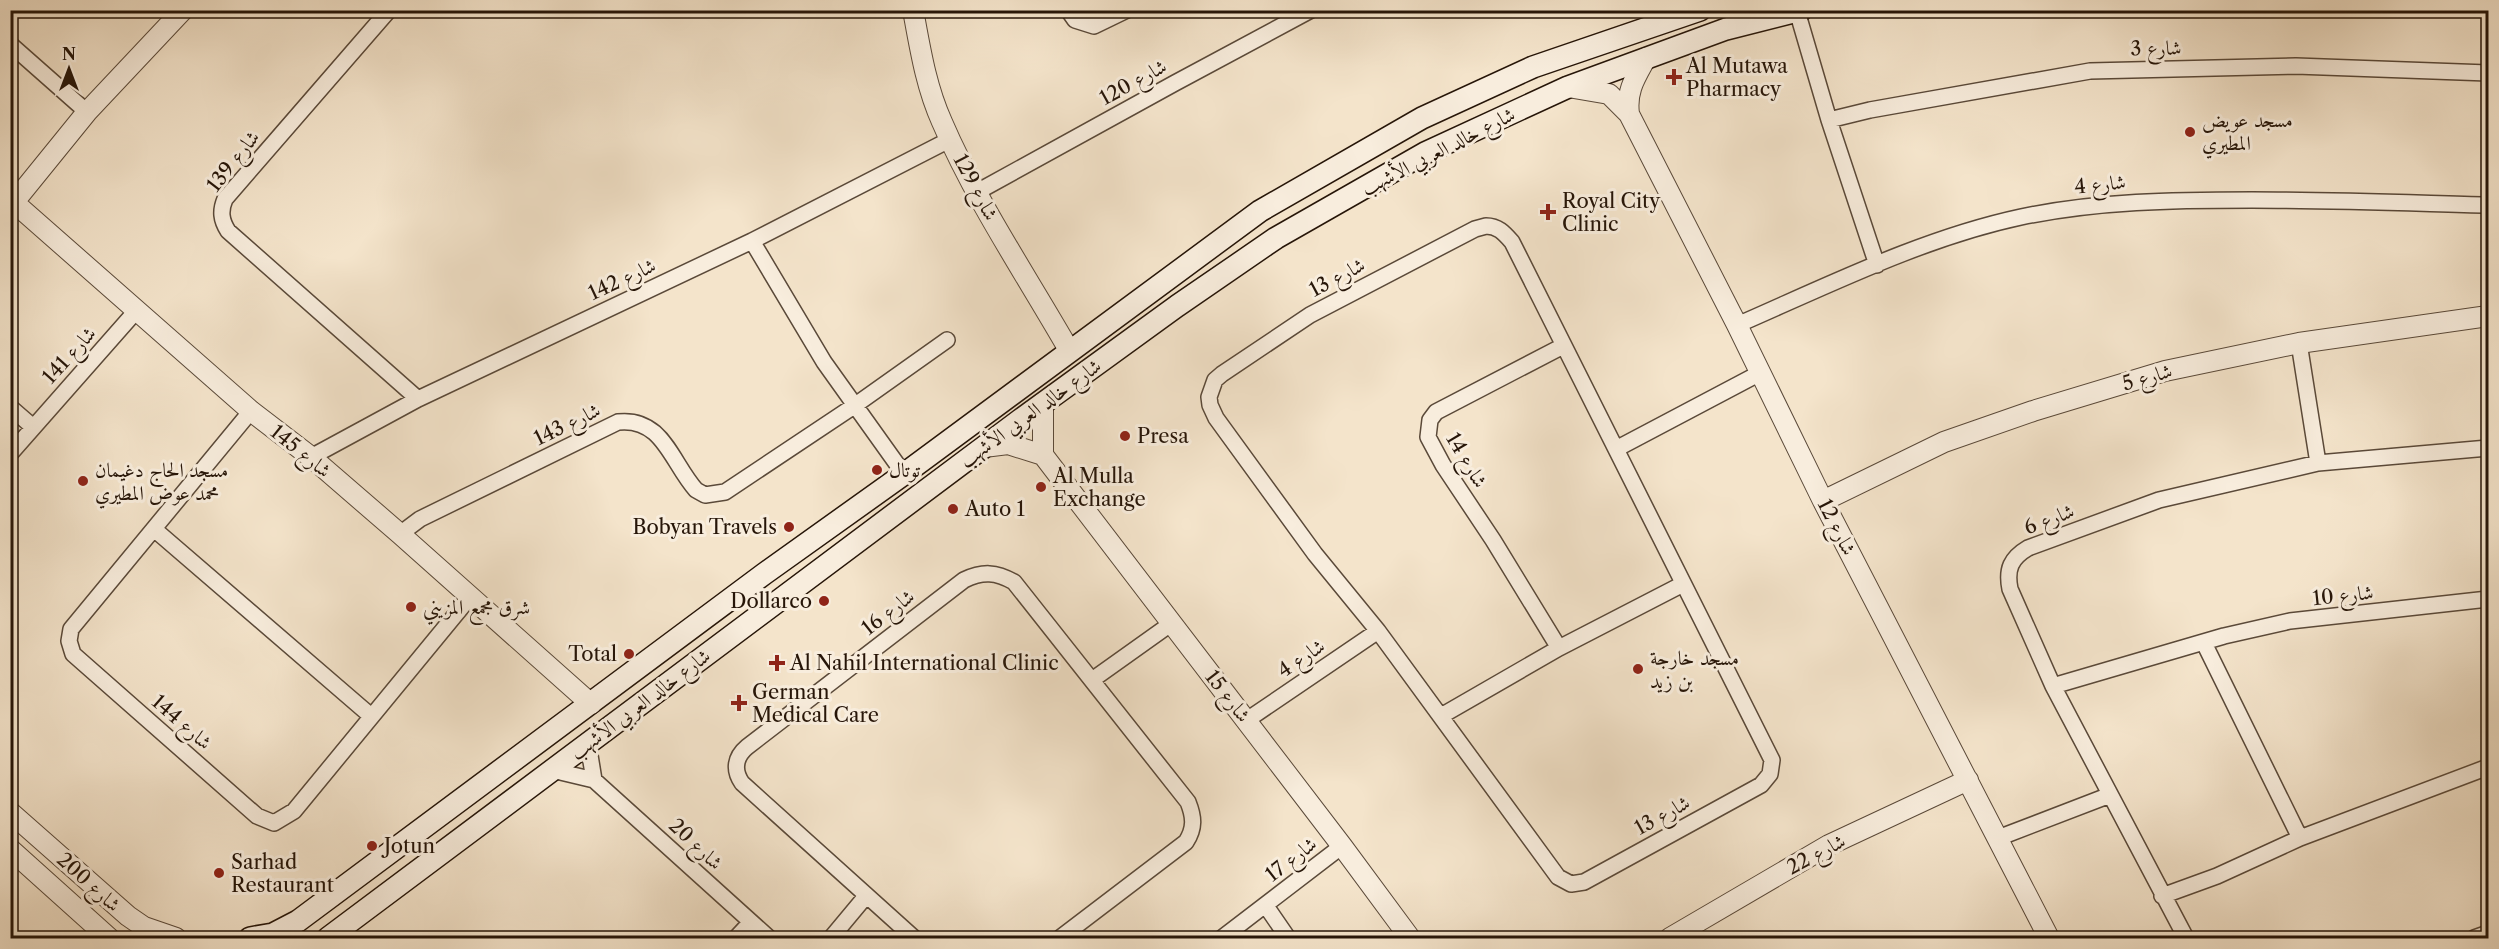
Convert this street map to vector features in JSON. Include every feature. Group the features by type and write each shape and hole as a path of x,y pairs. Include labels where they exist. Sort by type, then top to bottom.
{"main road":[{"name":"شارع خالد العربي الأشهب","path":"250,939 273,934 298,921 807,543 1256,214 1422,118 1533,67 1700,10"},
{"name":"شارع خالد العربي الأشهب","path":"328,939 855,542 1177,306 1276,238 1425,153 1568,87 1725,29 1799,11"},
{"path":"1290,194 1292,210 1311,217"},
{"path":"1256,214 1272,217 1278,223 1276,238"},
{"path":"840,520 840,536 845,540 855,542"},
{"path":"807,543 823,552 825,558 822,567"}],"street":[{"path":"12,200 87,112 183,10"},
{"name":"شارع 139","path":"389,10 225,199 221,216 228,231 418,399"},
{"name":"شارع 129","path":"913,10 922,60 941,121 977,192 1069,350"},
{"path":"1068,10 1075,20 1084,25 1094,26 1127,10"},
{"name":"شارع 120","path":"977,192 1311,10"},
{"path":"1799,11 1829,120 1877,265"},
{"path":"10,44 87,112"},
{"path":"1629,114 1630,86 1646,58"},
{"name":"شارع 3","path":"1829,120 1870,110 2090,71 2296,66 2488,73"},
{"name":"شارع 12","path":"1568,87 1609,94 1629,114 1737,325 1823,501 2049,939"},
{"name":"شارع 142","path":"311,457 418,399 752,241 951,139"},
{"name":"شارع 4","path":"1737,325 1877,265 1953,236 2020,217 2085,206 2195,199 2488,205"},
{"name":"شارع 145","path":"12,200 251,411 311,457 400,534 591,704"},
{"name":"13 شارع","path":"1441,716 1378,632 1315,554 1216,418 1210,405 1209,398 1215,380 1311,315 1475,229 1494,226 1501,230 1512,242 1683,584"},
{"path":"752,241 824,362 904,474"},
{"name":"شارع 141","path":"10,454 136,311"},
{"name":"شارع 5","path":"1823,501 1944,442 2033,411 2164,371 2299,343 2488,316"},
{"name":"شارع 143","path":"400,534 420,519 618,422 631,421 645,424 658,434 696,490 705,495 725,492 854,406 947,340"},
{"path":"2299,343 2318,463"},
{"name":"14 شارع","path":"1559,648 1493,540 1443,465 1428,437 1430,420 1436,412 1563,346"},
{"path":"1616,449 1760,373"},
{"path":"984,447 1008,444 1043,455 1043,404"},
{"path":"10,406 33,427"},
{"name":"شارع 144","path":"251,411 71,629 69,640 73,654 257,816 274,823 294,811 470,597"},
{"name":"شارع 6","path":"2186,939 2053,686 2010,589 2008,577 2010,565 2017,555 2028,548 2159,500 2318,463 2488,448"},
{"name":"شارع 15","path":"1043,455 1342,846 1410,939"},
{"path":"154,529 371,716"},
{"name":"شارع 16","path":"914,939 742,783 736,769 737,761 742,751 964,580 976,574 989,573 1001,575 1014,582 1188,802 1192,812 1194,825 1186,842 1060,939"},
{"path":"1441,716 1559,648 1683,584"},
{"name":"شارع 13","path":"1441,716 1557,877 1571,884 1584,882 1761,785 1770,774 1772,760 1683,584"},
{"name":"شارع 10","path":"2053,686 2290,621 2488,599"},
{"path":"1092,680 1172,623"},
{"name":"4 شارع","path":"1246,720 1378,632"},
{"path":"2204,643 2300,838"},
{"path":"588,744 594,780"},
{"path":"2162,896 2217,876 2300,838 2488,767"},
{"name":"شارع 20","path":"552,770 594,780 769,939"},
{"name":"شارع 22","path":"1670,939 1829,845 1968,780"},
{"path":"1998,838 2110,795"},
{"name":"شارع 200","path":"10,812 128,916 144,927 176,939"},
{"name":"شارع 17","path":"1222,939 1342,846"},
{"name":"شارع 200","path":"10,849 109,939"},
{"path":"831,939 866,896"},
{"name":"شارع 17","path":"1266,906 1288,939"},
{"path":"736,939 750,923"}],"place":[{"name":"Al Mutawa Pharmacy","path":"1674,77"},
{"name":"مسجد عويض المطيري","path":"2190,132"},
{"name":"Royal City Clinic","path":"1548,212"},
{"name":"Presa","path":"1125,436"},
{"name":"توتال","path":"877,470"},
{"name":"مسجد الحاج دغيمان محمد عوض المطيري","path":"83,481"},
{"name":"Al Mulla Exchange","path":"1041,487"},
{"name":"Auto 1","path":"953,509"},
{"name":"Bobyan Travels","path":"789,527"},
{"name":"Dollarco","path":"824,601"},
{"name":"شرق مجمع المزيني","path":"411,607"},
{"name":"Total","path":"629,654"},
{"name":"Al Nahil International Clinic","path":"777,663"},
{"name":"مسجد خارجة بن زيد","path":"1638,669"},
{"name":"German Medical Care","path":"739,703"},
{"name":"Jotun","path":"372,846"},
{"name":"Sarhad Restaurant","path":"219,873"}]}
